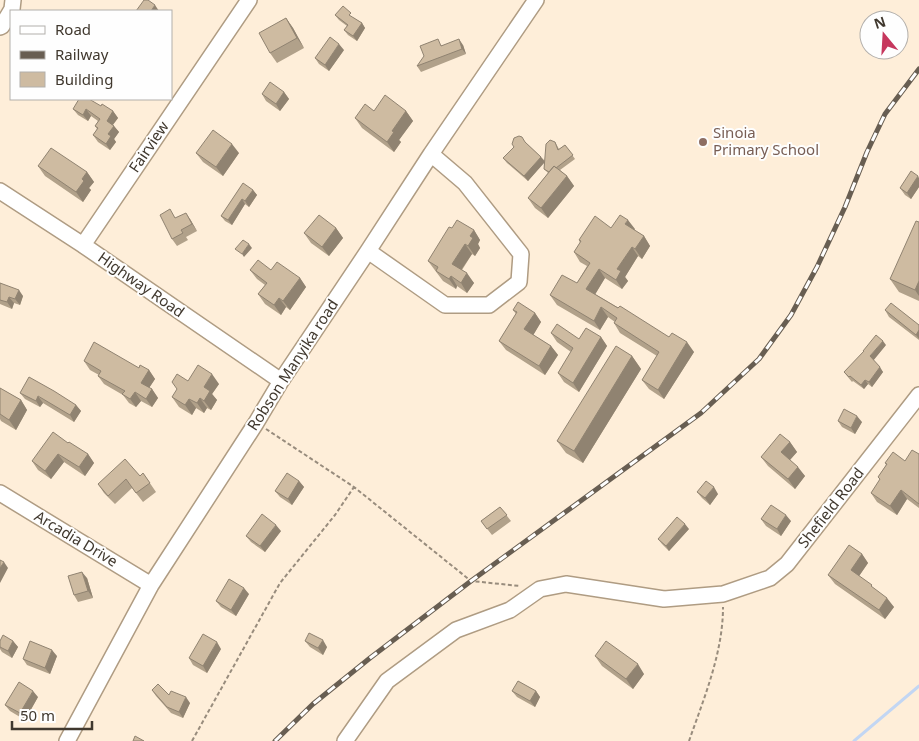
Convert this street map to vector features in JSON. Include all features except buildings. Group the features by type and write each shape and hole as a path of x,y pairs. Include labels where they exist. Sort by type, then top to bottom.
{"street":[{"name":"Fairview","path":"83,245 249,0"},
{"name":"Robson Manyika road","path":"67,741 151,585 281,381 431,154 536,0"},
{"path":"0,26 2,26 10,13"},
{"path":"368,251 445,305 489,305 519,282 521,254 465,184 431,154"},
{"name":"Highway Road","path":"0,191 83,245 281,381"},
{"name":"Shefield Road","path":"345,741 388,681 456,630 510,610 540,588 566,584 664,599 723,594 770,578 787,564 919,395"},
{"name":"Arcadia Drive","path":"0,493 151,585"}],"path":[{"path":"256,423 354,487 471,581 520,586"},
{"path":"192,741 280,583 335,516 354,487"},
{"path":"688,741 714,672 723,620 723,594"}],"waterway":[{"path":"854,741 919,686"}],"railway":[{"path":"275,741 313,704 370,658 471,581 701,413 759,359 791,315 817,267 885,114 919,69"}],"place":[{"name":"Sinoia Primary School","path":"703,142"}]}
